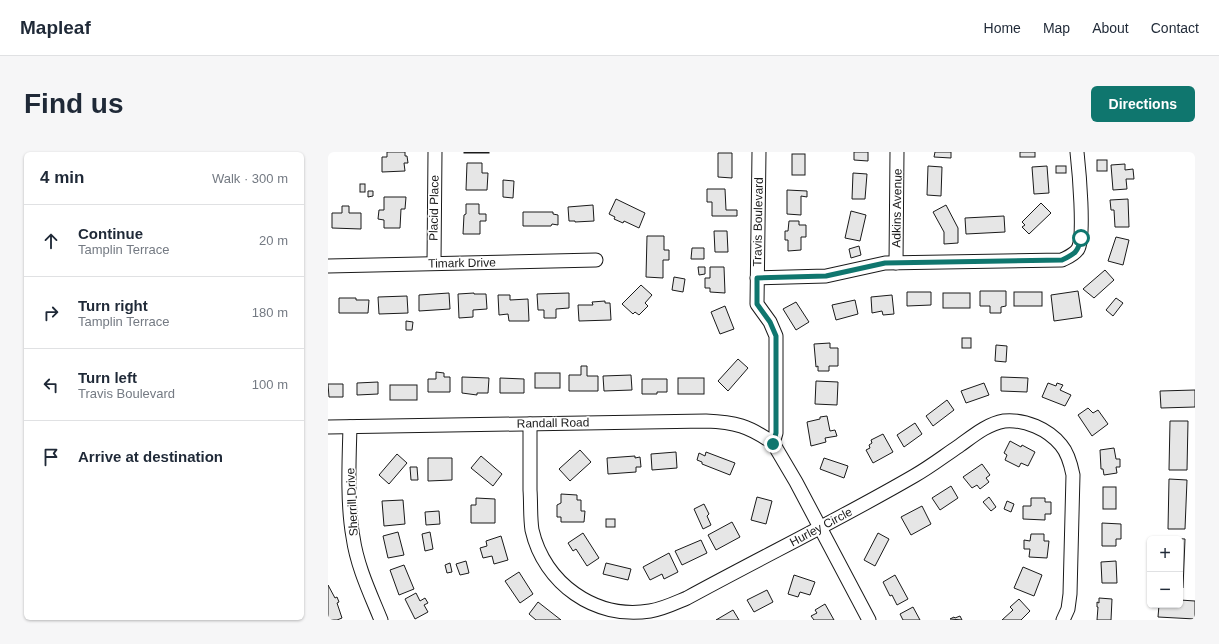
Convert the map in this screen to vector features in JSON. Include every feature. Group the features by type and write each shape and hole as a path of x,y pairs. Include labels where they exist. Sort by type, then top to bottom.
{"street":[{"name":"Placid Place","path":"434,264 435,152"},
{"name":"Travis Boulevard","path":"758,152 757,304 770,322 776,336 776,433 773,444"},
{"name":"Adkins Avenue","path":"896,263 897,152"},
{"path":"757,278 826,276 885,263 1062,260 1071,256 1078,248 1081,238 1080,188 1077,152"},
{"name":"Timark Drive","path":"328,266 596,260"},
{"name":"Randall Road","path":"328,427 706,421 726,422 752,430 773,444"},
{"name":"Hurley Circle","path":"530,424 531,517 535,541 547,565 554,575 577,596 588,603 603,608 625,612 649,612 687,598 915,475 984,428 1012,421 1040,428 1061,445 1070,463 1073,475 1070,594 1068,609 1063,620"},
{"name":"Sherrill Drive","path":"350,427 349,465 352,535 365,581 382,620"},
{"path":"773,444 796,482 869,620"}],"building":[{"path":"387,152 405,152 408,163 404,163 405,171 382,172 382,157 387,157"},
{"path":"489,152 489,153 464,153"},
{"path":"854,152 868,152 868,161 854,160"},
{"path":"935,152 951,152 951,158 934,157"},
{"path":"1020,152 1035,152 1035,157 1020,157"},
{"path":"718,153 732,153 732,178 718,177"},
{"path":"792,154 805,154 805,175 792,175"},
{"path":"1097,160 1107,160 1107,171 1097,171"},
{"path":"467,163 482,163 482,173 488,173 487,190 466,190"},
{"path":"1125,164 1125,170 1133,169 1134,179 1126,179 1127,189 1113,190 1111,165"},
{"path":"928,166 942,167 941,196 927,195"},
{"path":"1047,166 1049,193 1034,194 1032,167"},
{"path":"1056,166 1066,166 1066,173 1056,173"},
{"path":"853,173 867,174 865,199 852,199"},
{"path":"503,180 514,181 513,198 503,197"},
{"path":"360,184 365,184 365,192 360,192"},
{"path":"707,189 725,189 726,210 737,210 737,216 712,216 712,202 707,202"},
{"path":"787,190 807,191 807,197 801,196 801,215 787,214"},
{"path":"368,191 373,191 373,196 368,197"},
{"path":"384,197 406,197 405,209 401,209 400,228 384,228 384,220 378,219 379,210 384,210"},
{"path":"616,199 645,213 639,228 624,221 623,223 614,219 615,217 609,214"},
{"path":"1128,199 1129,227 1115,227 1114,210 1111,210 1110,200"},
{"path":"1041,203 1051,213 1029,234 1022,227 1025,225 1022,222"},
{"path":"466,204 479,204 479,214 486,214 486,221 480,221 480,234 463,234"},
{"path":"593,205 594,221 569,221 568,207"},
{"path":"946,205 958,228 958,243 944,244 944,232 933,212"},
{"path":"342,206 349,206 349,213 361,213 361,229 332,228 332,213 342,213"},
{"path":"851,211 866,215 860,241 845,238"},
{"path":"523,212 553,212 553,214 558,215 558,225 523,226"},
{"path":"1004,216 1005,232 966,234 965,218"},
{"path":"789,221 799,221 799,225 806,225 806,237 801,237 801,250 788,251 788,240 785,240 785,231 788,231"},
{"path":"714,231 727,231 728,252 715,252"},
{"path":"647,236 664,236 664,250 669,250 669,260 663,260 663,278 646,277"},
{"path":"1116,237 1129,240 1123,265 1108,261"},
{"path":"859,246 861,255 851,258 849,249"},
{"path":"692,248 704,248 704,259 691,259"},
{"path":"698,267 705,267 705,274 699,275"},
{"path":"710,267 724,267 725,293 710,292 710,288 705,288 705,278 710,278"},
{"path":"1105,270 1114,280 1094,298 1083,289"},
{"path":"674,277 685,279 683,292 672,290"},
{"path":"641,285 652,295 645,303 648,306 639,315 635,312 633,314 622,304"},
{"path":"980,291 1006,291 1006,306 1001,307 1001,313 990,313 990,306 980,306"},
{"path":"1078,291 1082,317 1054,321 1051,295"},
{"path":"907,292 931,292 931,305 907,306"},
{"path":"1014,292 1042,292 1042,306 1014,306"},
{"path":"449,293 450,309 419,311 419,295"},
{"path":"569,293 569,308 556,309 556,318 544,318 544,310 538,310 537,294"},
{"path":"943,293 970,293 970,308 943,308"},
{"path":"458,294 486,294 487,309 473,310 473,317 459,318"},
{"path":"498,295 510,295 510,300 528,299 529,321 509,321 508,314 499,315"},
{"path":"892,295 894,314 883,315 882,311 872,313 871,297"},
{"path":"407,296 408,313 379,314 378,297"},
{"path":"339,298 369,300 368,313 339,313"},
{"path":"1116,298 1123,303 1113,316 1106,310"},
{"path":"855,300 858,314 836,320 832,305"},
{"path":"605,301 605,303 610,303 611,320 579,321 578,305 593,305 592,302"},
{"path":"796,302 809,322 796,330 783,309"},
{"path":"725,306 734,329 720,334 711,312"},
{"path":"406,321 413,322 412,330 406,330"},
{"path":"962,338 971,338 971,348 962,348"},
{"path":"830,343 830,348 838,348 838,366 829,366 829,371 818,371 818,366 816,367 814,344"},
{"path":"996,345 1007,346 1006,362 995,361"},
{"path":"738,359 748,368 728,391 718,381"},
{"path":"581,366 587,366 587,376 598,376 598,391 569,391 569,375 581,375"},
{"path":"436,372 444,373 444,377 450,377 450,392 428,392 428,379 436,379"},
{"path":"535,373 560,373 560,388 535,388"},
{"path":"631,375 632,390 604,391 603,376"},
{"path":"462,377 489,378 488,393 477,393 477,395 462,393"},
{"path":"1001,377 1028,378 1027,392 1001,391"},
{"path":"500,378 524,379 524,393 500,393"},
{"path":"678,378 704,378 704,394 678,394"},
{"path":"642,379 667,379 667,392 642,394"},
{"path":"816,381 838,382 837,405 815,404"},
{"path":"378,382 378,394 357,395 357,383"},
{"path":"984,383 989,395 966,403 961,391"},
{"path":"1048,383 1056,386 1057,383 1063,385 1060,390 1071,395 1065,406 1042,397"},
{"path":"328,384 343,384 343,397 329,397"},
{"path":"390,385 417,385 417,400 390,400"},
{"path":"1195,390 1195,407 1161,408 1160,391"},
{"path":"947,400 954,410 933,426 926,416"},
{"path":"1088,408 1093,413 1098,410 1108,424 1092,436 1078,415"},
{"path":"827,416 830,431 835,430 837,436 825,438 826,442 811,446 807,422"},
{"path":"1170,421 1188,421 1187,470 1169,470"},
{"path":"915,423 922,434 904,447 897,435"},
{"path":"883,434 893,452 873,463 866,450 870,448 869,445 872,443 871,440"},
{"path":"1010,441 1035,452 1028,466 1021,463 1019,467 1005,460 1007,455 1004,453"},
{"path":"1114,448 1116,459 1120,459 1120,467 1116,467 1117,473 1104,475 1103,469 1101,469 1100,450"},
{"path":"580,450 591,462 570,481 559,469"},
{"path":"676,452 677,468 652,470 651,454"},
{"path":"706,452 735,463 730,475 702,464 702,462 697,460 699,453 705,456"},
{"path":"397,454 407,463 389,484 379,475"},
{"path":"481,456 502,474 493,486 471,468"},
{"path":"635,456 635,458 640,457 641,467 636,467 636,472 608,474 607,458"},
{"path":"428,458 452,458 452,480 428,481"},
{"path":"824,458 848,466 844,478 820,469"},
{"path":"982,464 990,475 986,478 989,482 980,489 977,485 972,488 963,477"},
{"path":"410,467 417,467 418,480 411,480"},
{"path":"1169,479 1187,480 1185,529 1168,529"},
{"path":"951,486 958,498 940,510 932,498"},
{"path":"1103,487 1116,487 1116,509 1103,509"},
{"path":"561,494 577,495 577,500 581,500 581,511 585,511 584,522 561,522 561,517 557,517 557,505 561,503"},
{"path":"757,497 772,501 766,524 751,520"},
{"path":"989,497 996,507 991,511 983,502"},
{"path":"476,498 495,499 495,523 471,523 471,505 476,505"},
{"path":"1031,498 1045,498 1045,502 1051,502 1051,514 1045,514 1045,520 1023,519 1023,506 1031,506"},
{"path":"403,500 405,524 384,526 382,501"},
{"path":"1007,501 1014,504 1011,512 1004,509"},
{"path":"704,504 709,514 707,516 711,525 703,529 694,509"},
{"path":"922,506 931,524 911,535 901,517"},
{"path":"439,511 440,524 426,525 425,512"},
{"path":"606,519 615,519 615,527 606,527"},
{"path":"732,522 740,537 716,550 708,535"},
{"path":"1102,523 1121,524 1121,539 1116,539 1116,546 1102,546"},
{"path":"398,532 404,555 388,558 383,536"},
{"path":"430,532 433,549 425,551 422,534"},
{"path":"583,533 599,558 587,566 576,549 573,551 568,543"},
{"path":"878,533 889,539 875,566 864,560"},
{"path":"1031,534 1044,534 1044,541 1049,541 1047,558 1029,557 1030,549 1024,549 1024,540 1030,541"},
{"path":"501,536 508,560 494,564 492,556 483,558 480,548 487,546 486,541"},
{"path":"1183,539 1185,539 1183,588"},
{"path":"701,540 707,553 682,565 675,551"},
{"path":"669,553 678,572 664,579 662,574 650,580 643,567"},
{"path":"466,561 469,573 460,575 456,564"},
{"path":"1116,561 1117,583 1102,583 1101,562"},
{"path":"450,563 452,572 447,573 445,565"},
{"path":"606,563 631,569 628,580 603,574"},
{"path":"404,565 414,589 399,595 390,570"},
{"path":"1023,567 1042,575 1034,596 1014,588"},
{"path":"519,572 533,594 520,603 505,581"},
{"path":"794,575 815,582 810,595 800,592 798,597 788,594"},
{"path":"895,575 908,599 897,605 892,595 890,596 883,582"},
{"path":"328,585 339,602 337,603 342,618 337,620 328,620"},
{"path":"767,590 773,602 754,612 747,600"},
{"path":"416,593 420,601 425,598 428,603 424,605 428,612 415,619 405,599"},
{"path":"1099,598 1112,599 1111,620 1097,620 1097,602 1099,603"},
{"path":"1019,599 1030,611 1021,620 1002,620 1013,610 1010,607"},
{"path":"1183,600 1195,601 1195,619 1158,617 1159,608 1183,608"},
{"path":"538,602 561,620 536,620 529,614"},
{"path":"825,604 834,620 814,620 811,616 817,613 815,610"},
{"path":"913,607 920,620 903,620 900,614"},
{"path":"733,610 739,620 716,620"},
{"path":"960,616 962,620 950,619 954,617"}],"route":[{"path":"773,444 776,433 776,336 766,315 759,309 757,304 757,278 826,276 885,263 1062,260 1075,253 1081,238"}]}
